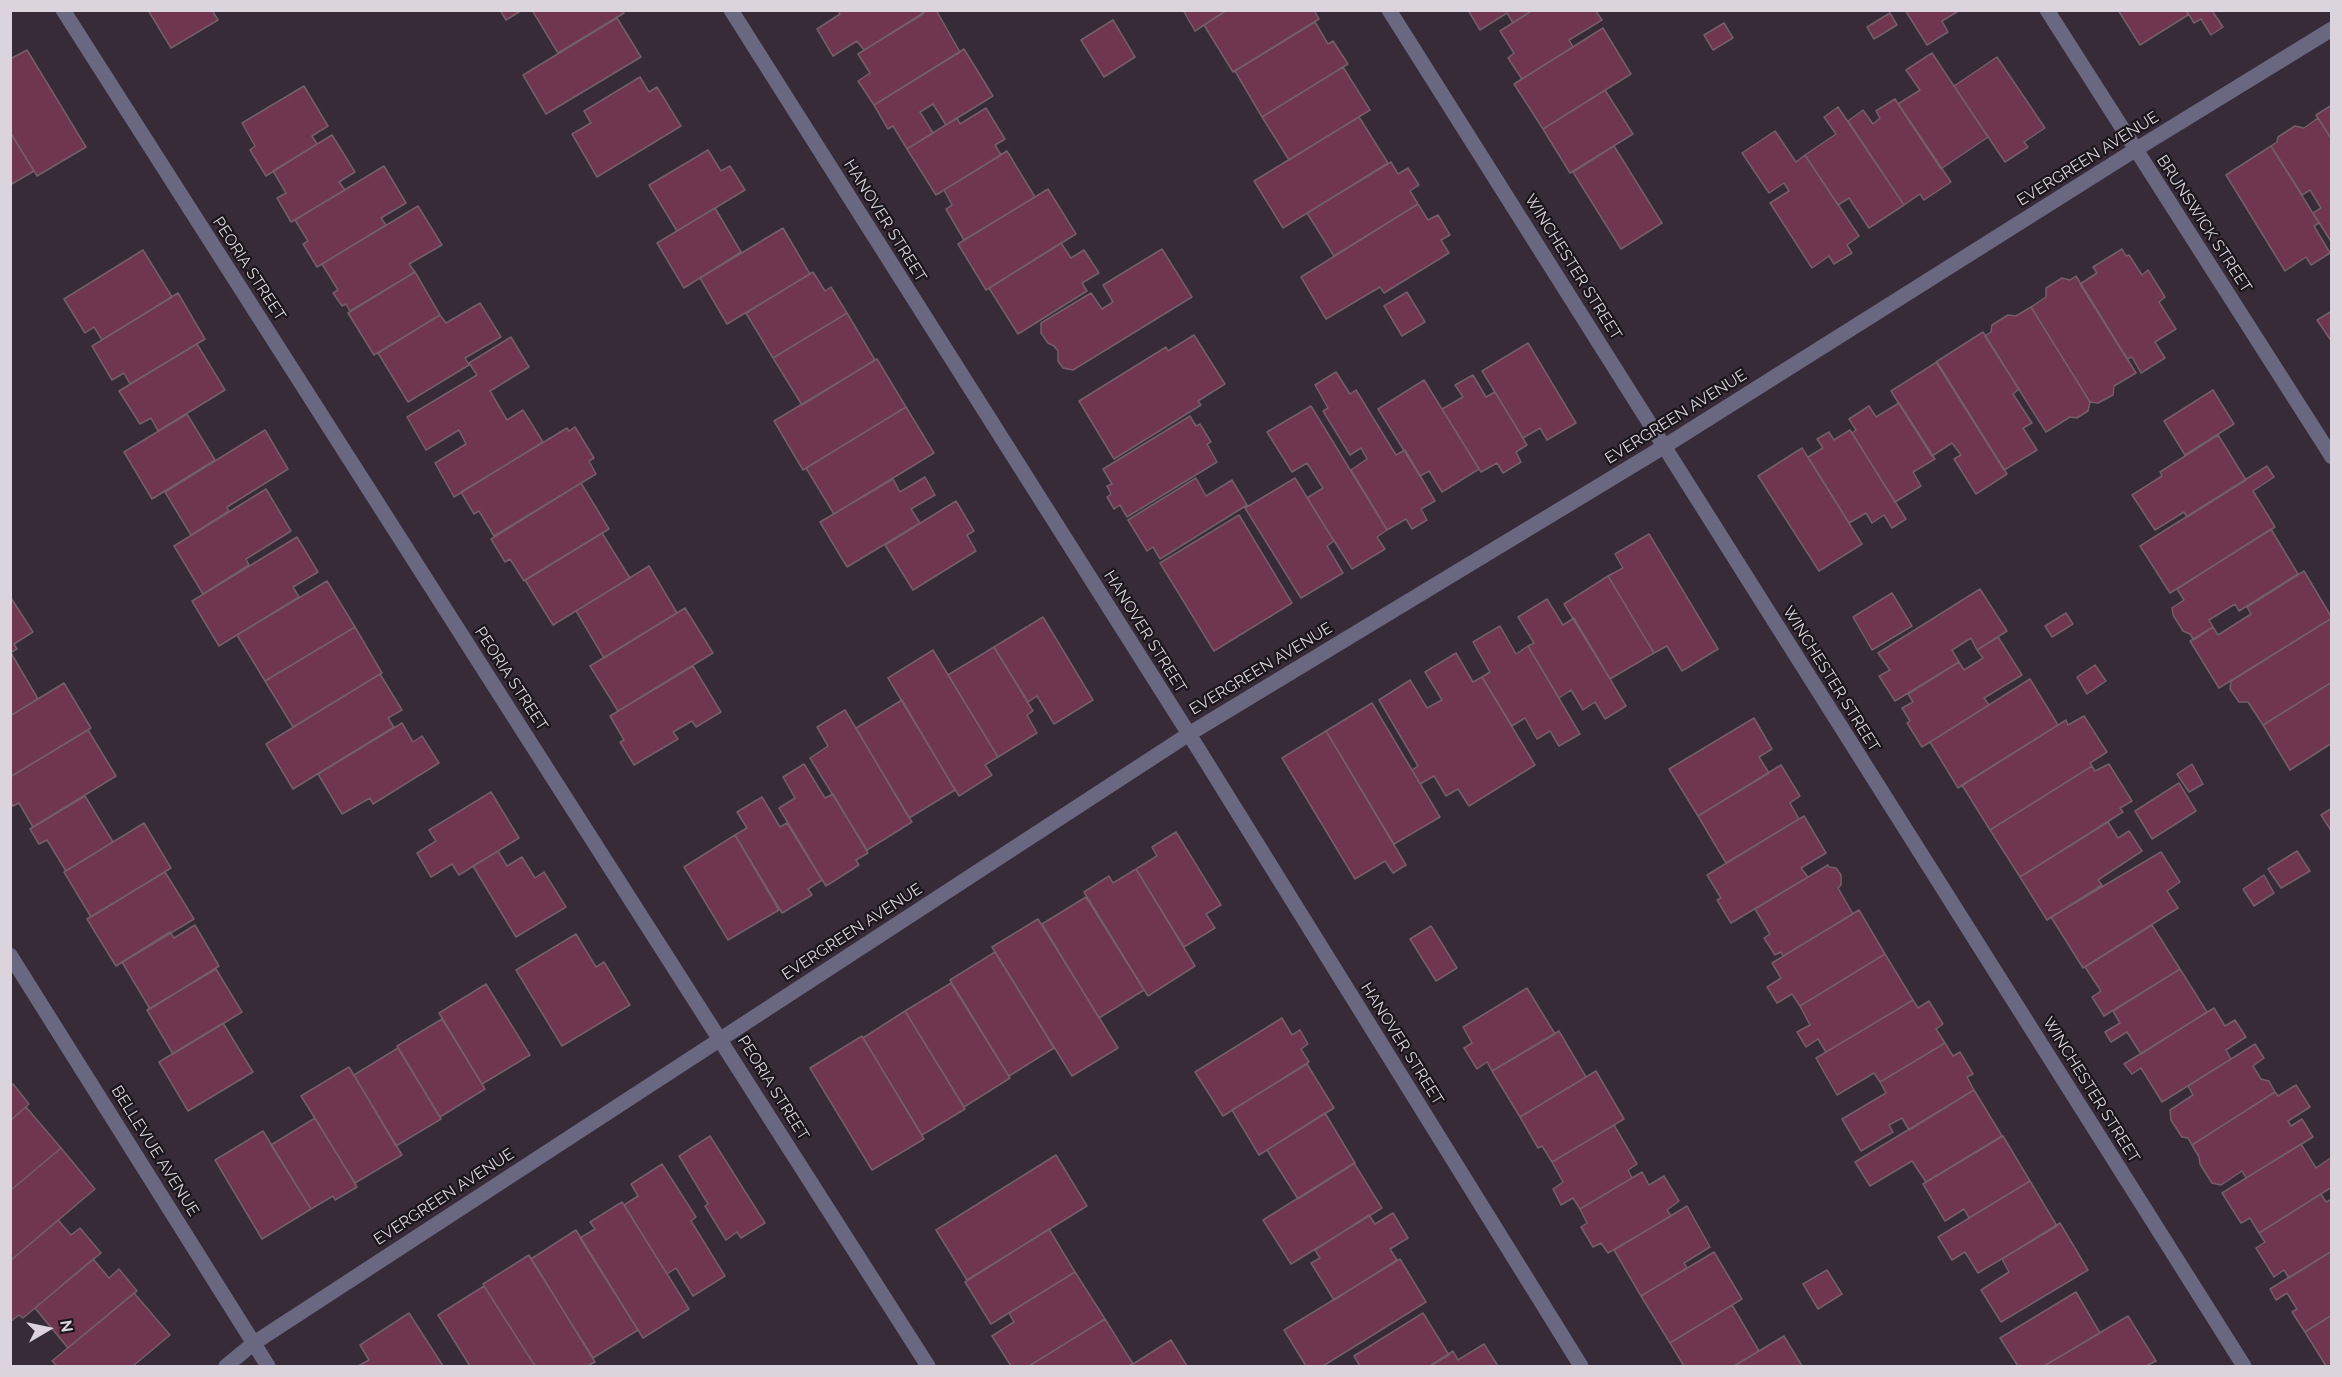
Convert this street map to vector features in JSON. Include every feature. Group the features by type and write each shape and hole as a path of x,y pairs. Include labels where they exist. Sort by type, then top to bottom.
{"street":[{"name":"PEORIA STREET","path":"63,10 928,1366"},
{"name":"HANOVER STREET","path":"731,10 1189,734 1581,1366"},
{"name":"WINCHESTER STREET","path":"1389,10 2244,1366"},
{"name":"BRUNSWICK STREET","path":"2047,10 2331,457"},
{"name":"EVERGREEN AVENUE","path":"226,1366 254,1343 1189,734 1665,446 2331,29"},
{"name":"BELLEVUE AVENUE","path":"10,956 268,1366"}],"building":[{"path":"148,10 212,10 218,20 171,48"},
{"path":"500,10 522,10 506,20"},
{"path":"532,10 622,10 624,13 558,53"},
{"path":"838,10 921,10 923,14 864,50 857,41 833,56 817,29 840,14"},
{"path":"928,10 936,10 960,52 874,105 858,81 870,73 858,54"},
{"path":"1183,10 1227,10 1195,31"},
{"path":"1227,10 1314,10 1319,19 1233,72 1204,25"},
{"path":"1468,10 1533,10 1513,23 1507,13 1480,30"},
{"path":"1533,10 1595,10 1602,20 1569,40 1573,47 1522,79 1508,58 1514,53 1500,31"},
{"path":"1905,10 1960,10 1942,21 1948,32 1927,45"},
{"path":"2118,10 2186,10 2188,15 2140,45"},
{"path":"2186,10 2216,10 2213,12 2223,27 2211,35 2201,19 2194,23"},
{"path":"1890,13 1897,25 1874,39 1867,27"},
{"path":"617,18 641,57 546,114 523,75"},
{"path":"1113,20 1135,57 1104,77 1081,40"},
{"path":"1315,22 1328,44 1333,41 1348,64 1262,117 1235,71"},
{"path":"1724,23 1733,38 1713,50 1704,35"},
{"path":"1603,28 1631,74 1543,129 1514,84"},
{"path":"964,49 993,96 946,125 933,104 920,112 933,133 907,149 893,126 888,129 874,105"},
{"path":"27,50 86,147 37,176 10,132 10,59"},
{"path":"1932,53 1988,137 1941,169 1898,104 1920,90 1906,70"},
{"path":"1997,57 2045,128 2024,142 2028,147 2005,162 1954,86"},
{"path":"1343,67 1370,110 1289,160 1262,117"},
{"path":"640,77 649,92 657,87 681,126 597,177 572,134 591,123 584,111"},
{"path":"304,86 328,126 312,136 317,144 266,176 250,150 255,146 242,123"},
{"path":"1605,90 1633,134 1570,173 1543,129"},
{"path":"1895,99 1951,182 1924,200 1920,194 1904,205 1848,121 1863,110 1873,124 1880,118 1876,111"},
{"path":"2332,105 2332,140 2316,115"},
{"path":"1838,107 1904,205 1869,228 1849,198 1838,205 1805,155 1836,134 1824,117"},
{"path":"986,108 1005,139 995,145 1001,155 936,195 907,149 957,118 960,124"},
{"path":"1359,117 1388,163 1283,228 1254,181"},
{"path":"2318,118 2332,140 2332,243 2313,213 2321,208 2310,190 2302,195 2271,146 2277,142 2278,137 2295,126 2304,128"},
{"path":"1775,131 1796,162 1805,155 1859,236 1847,245 1852,253 1834,264 1829,256 1812,268 1770,203 1789,191 1784,183 1769,193 1742,153"},
{"path":"10,132 34,171 10,185"},
{"path":"332,135 355,172 339,182 345,190 291,222 277,198 286,193 273,171"},
{"path":"1614,146 1662,223 1621,249 1573,172"},
{"path":"2271,146 2319,223 2314,226 2330,253 2311,265 2306,257 2285,271 2226,175"},
{"path":"708,150 721,171 730,166 745,190 677,231 649,185"},
{"path":"1007,151 1035,197 964,240 946,209 952,205 944,190"},
{"path":"1391,162 1398,174 1408,168 1419,185 1410,191 1418,204 1334,256 1307,213"},
{"path":"384,166 406,203 381,218 386,225 317,267 303,244 308,241 295,220"},
{"path":"1048,189 1076,234 986,290 958,244"},
{"path":"1418,204 1428,220 1438,215 1450,235 1441,240 1449,253 1384,293 1380,287 1326,319 1301,277"},
{"path":"418,206 442,245 409,264 415,272 350,311 346,304 342,306 333,293 338,290 322,264"},
{"path":"715,208 741,252 684,288 657,243"},
{"path":"783,228 810,274 727,324 700,278"},
{"path":"1061,243 1071,258 1084,250 1099,273 1082,283 1087,291 1018,334 989,288"},
{"path":"1162,249 1192,297 1073,370 1063,368 1058,361 1058,351 1041,333 1041,323 1091,293 1102,309 1113,302 1103,285"},
{"path":"2122,249 2126,256 2129,255 2142,275 2148,270 2165,297 2159,302 2176,329 2155,342 2165,358 2141,373 2132,357 2127,359 2080,284 2097,273 2093,267"},
{"path":"143,250 172,297 102,340 94,327 85,333 64,299"},
{"path":"415,272 440,315 374,355 348,313"},
{"path":"813,272 825,291 831,287 847,313 773,358 746,313"},
{"path":"2076,276 2136,373 2114,386 2113,395 2098,403 2090,402 2031,307 2046,297 2046,288 2062,278 2070,280"},
{"path":"1407,292 1425,322 1402,336 1384,306"},
{"path":"178,293 205,339 130,384 124,373 112,380 92,346"},
{"path":"480,303 501,337 465,358 469,365 408,402 378,353 440,315 446,323"},
{"path":"2031,307 2090,402 2088,411 2077,418 2070,417 2046,432 1985,336 1991,332 1992,325 2008,315 2016,316"},
{"path":"2332,311 2332,342 2317,320"},
{"path":"847,313 875,360 802,405 773,358"},
{"path":"1983,332 2019,389 2013,394 2032,423 2023,428 2037,450 2004,470 1936,362"},
{"path":"1194,335 1225,384 1198,401 1201,405 1114,459 1079,401 1166,347 1168,351"},
{"path":"511,337 529,367 490,391 507,420 523,410 543,442 454,497 435,463 466,444 459,430 426,450 407,417 477,375 469,363"},
{"path":"1528,343 1576,423 1547,440 1540,428 1523,438 1482,371"},
{"path":"197,344 225,390 158,431 151,418 140,424 119,391"},
{"path":"877,359 906,407 803,470 774,421"},
{"path":"1937,362 2007,474 1976,494 1954,459 1961,455 1952,443 1932,456 1891,391"},
{"path":"1336,372 1350,394 1356,390 1396,455 1405,450 1435,501 1421,509 1427,520 1412,529 1406,519 1387,530 1351,470 1367,459 1361,448 1350,455 1323,411 1328,408 1315,385"},
{"path":"1473,375 1486,397 1495,392 1527,445 1516,452 1521,462 1503,473 1497,463 1481,472 1442,409 1463,397 1455,385"},
{"path":"1424,380 1479,469 1442,492 1429,471 1420,476 1378,409"},
{"path":"2213,390 2234,424 2185,455 2164,421"},
{"path":"1899,403 1935,459 1913,472 1921,486 1895,502 1852,433 1856,430 1849,419 1869,406 1876,417"},
{"path":"1311,406 1387,530 1377,537 1385,549 1352,569 1307,498 1323,488 1307,463 1292,472 1267,432"},
{"path":"906,407 934,453 834,514 806,468"},
{"path":"187,414 215,460 152,499 124,452"},
{"path":"1190,416 1196,426 1200,424 1211,442 1207,444 1217,462 1127,517 1120,505 1114,509 1107,497 1111,494 1107,486 1112,484 1103,469"},
{"path":"575,427 594,458 589,461 596,474 494,536 479,511 474,514 461,492 567,428 569,431"},
{"path":"265,430 288,469 227,507 229,511 191,535 165,492"},
{"path":"1850,430 1906,519 1892,528 1884,515 1872,523 1866,513 1849,523 1808,457 1823,448 1817,439 1829,432 1834,440"},
{"path":"2218,435 2246,480 2187,517 2184,512 2155,530 2132,495 2162,476 2160,472"},
{"path":"1802,448 1862,544 1819,571 1758,476"},
{"path":"2267,466 2274,477 2253,491 2275,527 2170,593 2140,546"},
{"path":"925,477 935,495 911,509 920,523 847,567 820,522 893,479 900,492"},
{"path":"1196,478 1206,496 1232,480 1247,505 1160,559 1153,547 1147,551 1128,520"},
{"path":"1295,478 1334,541 1327,546 1343,573 1301,598 1245,508"},
{"path":"581,483 609,529 524,581 510,559 505,562 491,539"},
{"path":"266,489 291,531 246,559 249,565 203,594 174,546"},
{"path":"956,501 974,531 967,535 976,551 913,590 885,545"},
{"path":"1239,515 1292,603 1214,651 1160,563"},
{"path":"2271,529 2298,574 2239,611 2235,604 2209,620 2213,627 2194,640 2190,634 2183,631 2173,615 2172,608 2184,600 2177,589"},
{"path":"602,533 630,578 553,625 525,580"},
{"path":"1649,534 1718,649 1682,671 1667,646 1654,653 1608,576 1623,568 1615,554"},
{"path":"297,537 318,572 293,587 299,597 219,646 192,601"},
{"path":"649,566 677,613 604,658 576,611"},
{"path":"2304,571 2332,618 2219,688 2190,641 2213,627 2218,635 2251,614 2247,607"},
{"path":"1608,576 1654,653 1610,679 1564,604"},
{"path":"327,581 355,627 265,681 237,635"},
{"path":"1980,589 2007,631 1977,650 1971,638 1952,650 1959,662 1895,701 1879,676 1890,670 1878,653"},
{"path":"1892,593 1912,626 1872,650 1853,617"},
{"path":"11,598 33,632 14,644 17,649 10,653"},
{"path":"1547,599 1563,625 1574,618 1626,706 1605,719 1595,702 1583,710 1571,690 1559,698 1528,646 1534,643 1518,617"},
{"path":"685,608 713,653 618,711 590,666"},
{"path":"2066,613 2073,624 2052,637 2045,626"},
{"path":"1043,617 1093,700 1054,724 1037,696 1028,702 994,647"},
{"path":"2332,618 2332,682 2263,725 2248,702 2239,702 2230,689 2231,681"},
{"path":"1500,626 1516,654 1528,646 1580,734 1559,746 1550,731 1537,739 1525,718 1512,726 1482,677 1490,672 1473,642"},
{"path":"355,627 382,673 293,727 265,681"},
{"path":"1998,637 2022,675 1984,698 1989,705 1922,747 1907,723 1910,721 1902,708 1913,702 1908,694 1959,662 1964,670 1983,658 1977,650"},
{"path":"994,647 1033,711 1027,715 1037,733 998,757 948,675"},
{"path":"933,650 998,757 985,765 992,775 959,796 888,678"},
{"path":"10,653 38,699 10,716"},
{"path":"1456,653 1473,682 1482,677 1535,765 1469,806 1458,789 1446,796 1434,776 1420,784 1412,770 1418,766 1379,700 1410,680 1427,708 1442,700 1425,672"},
{"path":"2095,665 2106,681 2087,694 2077,677"},
{"path":"693,666 721,712 696,727 692,721 673,732 678,739 634,765 620,742 624,740 610,716"},
{"path":"380,674 402,710 388,718 394,727 293,789 266,744"},
{"path":"2030,679 2058,725 1958,788 1930,742"},
{"path":"2332,682 2332,743 2290,770 2263,725"},
{"path":"64,683 91,728 10,777 10,716"},
{"path":"902,700 955,790 909,818 856,728"},
{"path":"1372,703 1440,817 1394,844 1326,731"},
{"path":"845,710 912,822 867,850 810,758 828,746 817,727"},
{"path":"2084,716 2107,752 2090,763 2092,766 1990,830 1962,785 2066,720 2068,725"},
{"path":"1754,718 1772,749 1759,757 1769,773 1698,816 1669,769"},
{"path":"402,723 413,742 422,736 439,763 373,804 370,798 342,814 318,774"},
{"path":"88,730 116,776 33,827 19,803 13,806 10,801 10,777"},
{"path":"1326,731 1406,865 1393,873 1385,861 1355,879 1282,758"},
{"path":"804,764 825,798 833,794 868,853 856,860 859,865 826,886 779,808 795,798 783,777"},
{"path":"2109,764 2132,801 2120,808 2123,812 2020,877 1990,830 2092,766 2095,771"},
{"path":"2192,764 2203,784 2189,792 2177,774"},
{"path":"1781,765 1800,796 1790,803 1799,819 1726,863 1698,816"},
{"path":"2179,783 2196,811 2152,839 2135,811"},
{"path":"491,792 519,838 459,875 452,864 431,877 417,853 436,841 429,830"},
{"path":"85,796 113,842 66,871 47,840 39,844 30,829"},
{"path":"762,797 780,827 787,823 822,880 808,889 812,895 782,913 735,835 747,828 737,812"},
{"path":"2332,808 2332,832 2321,815"},
{"path":"1804,816 1826,853 1801,868 1808,877 1731,923 1717,900 1721,898 1707,875"},
{"path":"2108,822 2118,838 2129,831 2142,851 2098,880 2102,885 2047,920 2020,877"},
{"path":"144,823 171,868 91,917 64,872"},
{"path":"1176,832 1221,905 1206,914 1215,928 1184,947 1136,869 1157,856 1152,847"},
{"path":"735,835 779,910 728,940 684,867"},
{"path":"498,851 507,866 522,857 535,878 544,872 566,907 516,937 473,866"},
{"path":"2297,851 2310,871 2281,888 2268,869"},
{"path":"2161,852 2180,882 2167,891 2178,908 2083,968 2051,917"},
{"path":"1828,865 1836,868 1841,875 1841,885 1838,888 1853,914 1783,956 1781,952 1775,955 1764,938 1770,934 1755,909"},
{"path":"1136,869 1195,966 1148,996 1084,892 1109,876 1113,883"},
{"path":"165,872 194,919 116,966 87,919"},
{"path":"2264,875 2274,893 2254,906 2243,889"},
{"path":"1086,897 1144,990 1099,1018 1042,924"},
{"path":"1859,910 1885,954 1800,1006 1792,994 1777,1003 1767,987 1781,978 1772,963"},
{"path":"1038,919 1118,1048 1072,1076 992,947"},
{"path":"195,925 219,966 150,1009 122,962 170,932 174,938"},
{"path":"2152,925 2180,969 2104,1016 2092,997 2101,991 2085,967"},
{"path":"1431,926 1457,968 1436,981 1410,939"},
{"path":"576,934 596,967 604,962 630,1005 562,1046 516,970"},
{"path":"995,952 1054,1048 1009,1076 950,980"},
{"path":"1885,954 1913,1000 1826,1052 1818,1039 1806,1047 1797,1032 1810,1025 1800,1006"},
{"path":"216,969 242,1012 173,1054 147,1010"},
{"path":"2180,969 2207,1012 2141,1054 2127,1032 2111,1042 2105,1032 2120,1023 2113,1011"},
{"path":"951,983 1010,1078 964,1107 905,1011"},
{"path":"486,984 530,1055 482,1084 439,1013"},
{"path":"1527,988 1555,1034 1492,1071 1487,1062 1477,1069 1464,1048 1472,1043 1463,1027"},
{"path":"1913,1000 1918,1008 1929,1001 1943,1024 1936,1029 1945,1043 1880,1082 1874,1073 1837,1095 1816,1058"},
{"path":"2214,1008 2225,1026 2235,1020 2246,1037 2226,1050 2231,1059 2162,1102 2141,1068 2132,1074 2124,1064"},
{"path":"905,1011 965,1109 922,1135 863,1038"},
{"path":"1282,1018 1292,1035 1300,1030 1308,1044 1301,1049 1309,1062 1223,1116 1195,1072"},
{"path":"442,1019 485,1089 440,1117 397,1046"},
{"path":"223,1023 253,1072 188,1111 159,1062"},
{"path":"1559,1031 1586,1077 1520,1117 1492,1071"},
{"path":"862,1036 924,1139 872,1170 810,1068"},
{"path":"1945,1043 1953,1056 1960,1052 1973,1074 1967,1077 1974,1090 1909,1130 1902,1118 1889,1125 1893,1132 1861,1151 1842,1119 1886,1093 1880,1082"},
{"path":"2255,1044 2264,1058 2253,1066 2261,1079 2269,1081 2275,1092 2192,1145 2188,1138 2182,1137 2171,1120 2170,1110 2193,1095 2188,1086"},
{"path":"398,1048 441,1119 396,1146 354,1075"},
{"path":"1307,1064 1334,1108 1259,1155 1232,1110"},
{"path":"349,1067 402,1155 355,1183 301,1096"},
{"path":"1596,1071 1624,1119 1552,1162 1542,1146 1538,1148 1520,1117"},
{"path":"13,1084 29,1104 10,1121 10,1086"},
{"path":"2296,1085 2310,1107 2288,1121 2291,1126 2302,1119 2313,1137 2246,1178 2242,1171 2221,1185 2212,1183 2192,1145 2275,1092 2278,1096"},
{"path":"1974,1090 2002,1136 1926,1182 1912,1161 1870,1186 1855,1162"},
{"path":"26,1107 61,1148 10,1191 10,1121"},
{"path":"1325,1113 1355,1163 1298,1199 1267,1150"},
{"path":"315,1118 357,1187 335,1200 333,1196 311,1209 271,1145"},
{"path":"1614,1125 1637,1164 1628,1170 1632,1178 1580,1209 1573,1198 1561,1205 1553,1189 1563,1182 1552,1162"},
{"path":"263,1131 311,1209 262,1239 215,1160"},
{"path":"710,1136 765,1223 741,1238 737,1232 726,1240 705,1206 708,1204 679,1156"},
{"path":"2003,1136 2030,1181 1969,1218 1964,1209 1945,1221 1923,1184"},
{"path":"2301,1144 2316,1168 2332,1157 2332,1187 2259,1233 2250,1218 2241,1223 2222,1193"},
{"path":"61,1148 95,1189 10,1261 10,1191"},
{"path":"1056,1155 1087,1206 967,1280 936,1230"},
{"path":"1354,1163 1382,1208 1291,1264 1263,1220"},
{"path":"662,1164 696,1217 691,1221 725,1276 693,1296 676,1268 667,1274 624,1205 638,1196 631,1184"},
{"path":"1642,1172 1649,1185 1664,1176 1679,1201 1667,1210 1671,1216 1608,1253 1601,1243 1593,1247 1581,1227 1587,1223 1580,1209"},
{"path":"2030,1181 2057,1226 1978,1273 1965,1252 1952,1260 1938,1237"},
{"path":"2321,1194 2326,1202 2332,1199 2332,1251 2289,1278 2284,1270 2274,1277 2256,1248 2265,1242 2259,1233"},
{"path":"622,1202 689,1309 643,1338 580,1238 595,1229 590,1222"},
{"path":"1687,1206 1710,1247 1684,1263 1687,1268 1641,1296 1614,1250"},
{"path":"1393,1213 1408,1238 1390,1249 1397,1260 1334,1300 1311,1263 1320,1258 1315,1250 1369,1215 1375,1224"},
{"path":"58,1220 71,1235 80,1228 101,1253 23,1318 19,1315 10,1322 10,1261"},
{"path":"2060,1223 2088,1270 2001,1322 1981,1290 2009,1272 2002,1259"},
{"path":"1049,1229 1075,1272 991,1324 965,1282"},
{"path":"576,1230 638,1330 593,1358 531,1259"},
{"path":"2332,1251 2332,1315 2305,1332 2292,1312 2297,1309 2287,1293 2276,1300 2270,1289"},
{"path":"1714,1252 1742,1299 1670,1343 1641,1296"},
{"path":"529,1255 595,1362 587,1366 535,1366 484,1286 483,1284"},
{"path":"93,1259 109,1278 119,1269 137,1291 68,1348 35,1308"},
{"path":"1400,1259 1426,1302 1323,1366 1306,1366 1284,1330"},
{"path":"1827,1270 1842,1294 1818,1309 1803,1284"},
{"path":"1075,1272 1105,1319 1029,1366 1011,1366 992,1336 1014,1322 1009,1313"},
{"path":"484,1286 535,1366 470,1366 438,1315"},
{"path":"2076,1292 2100,1333 2044,1366 2018,1366 2000,1338"},
{"path":"134,1293 170,1335 133,1366 57,1366 52,1361"},
{"path":"1732,1305 1759,1351 1734,1366 1684,1366 1670,1343"},
{"path":"409,1313 443,1366 358,1366 369,1360 360,1345"},
{"path":"1423,1313 1449,1355 1430,1366 1360,1366 1354,1356"},
{"path":"2332,1315 2332,1366 2326,1366 2305,1332"},
{"path":"2128,1316 2156,1361 2146,1366 2044,1366"},
{"path":"1105,1319 1133,1364 1128,1366 1029,1366"},
{"path":"1784,1336 1802,1366 1734,1366"},
{"path":"1171,1340 1187,1366 1128,1366 1133,1364"},
{"path":"1484,1344 1498,1366 1430,1366 1453,1351 1458,1360"}]}
